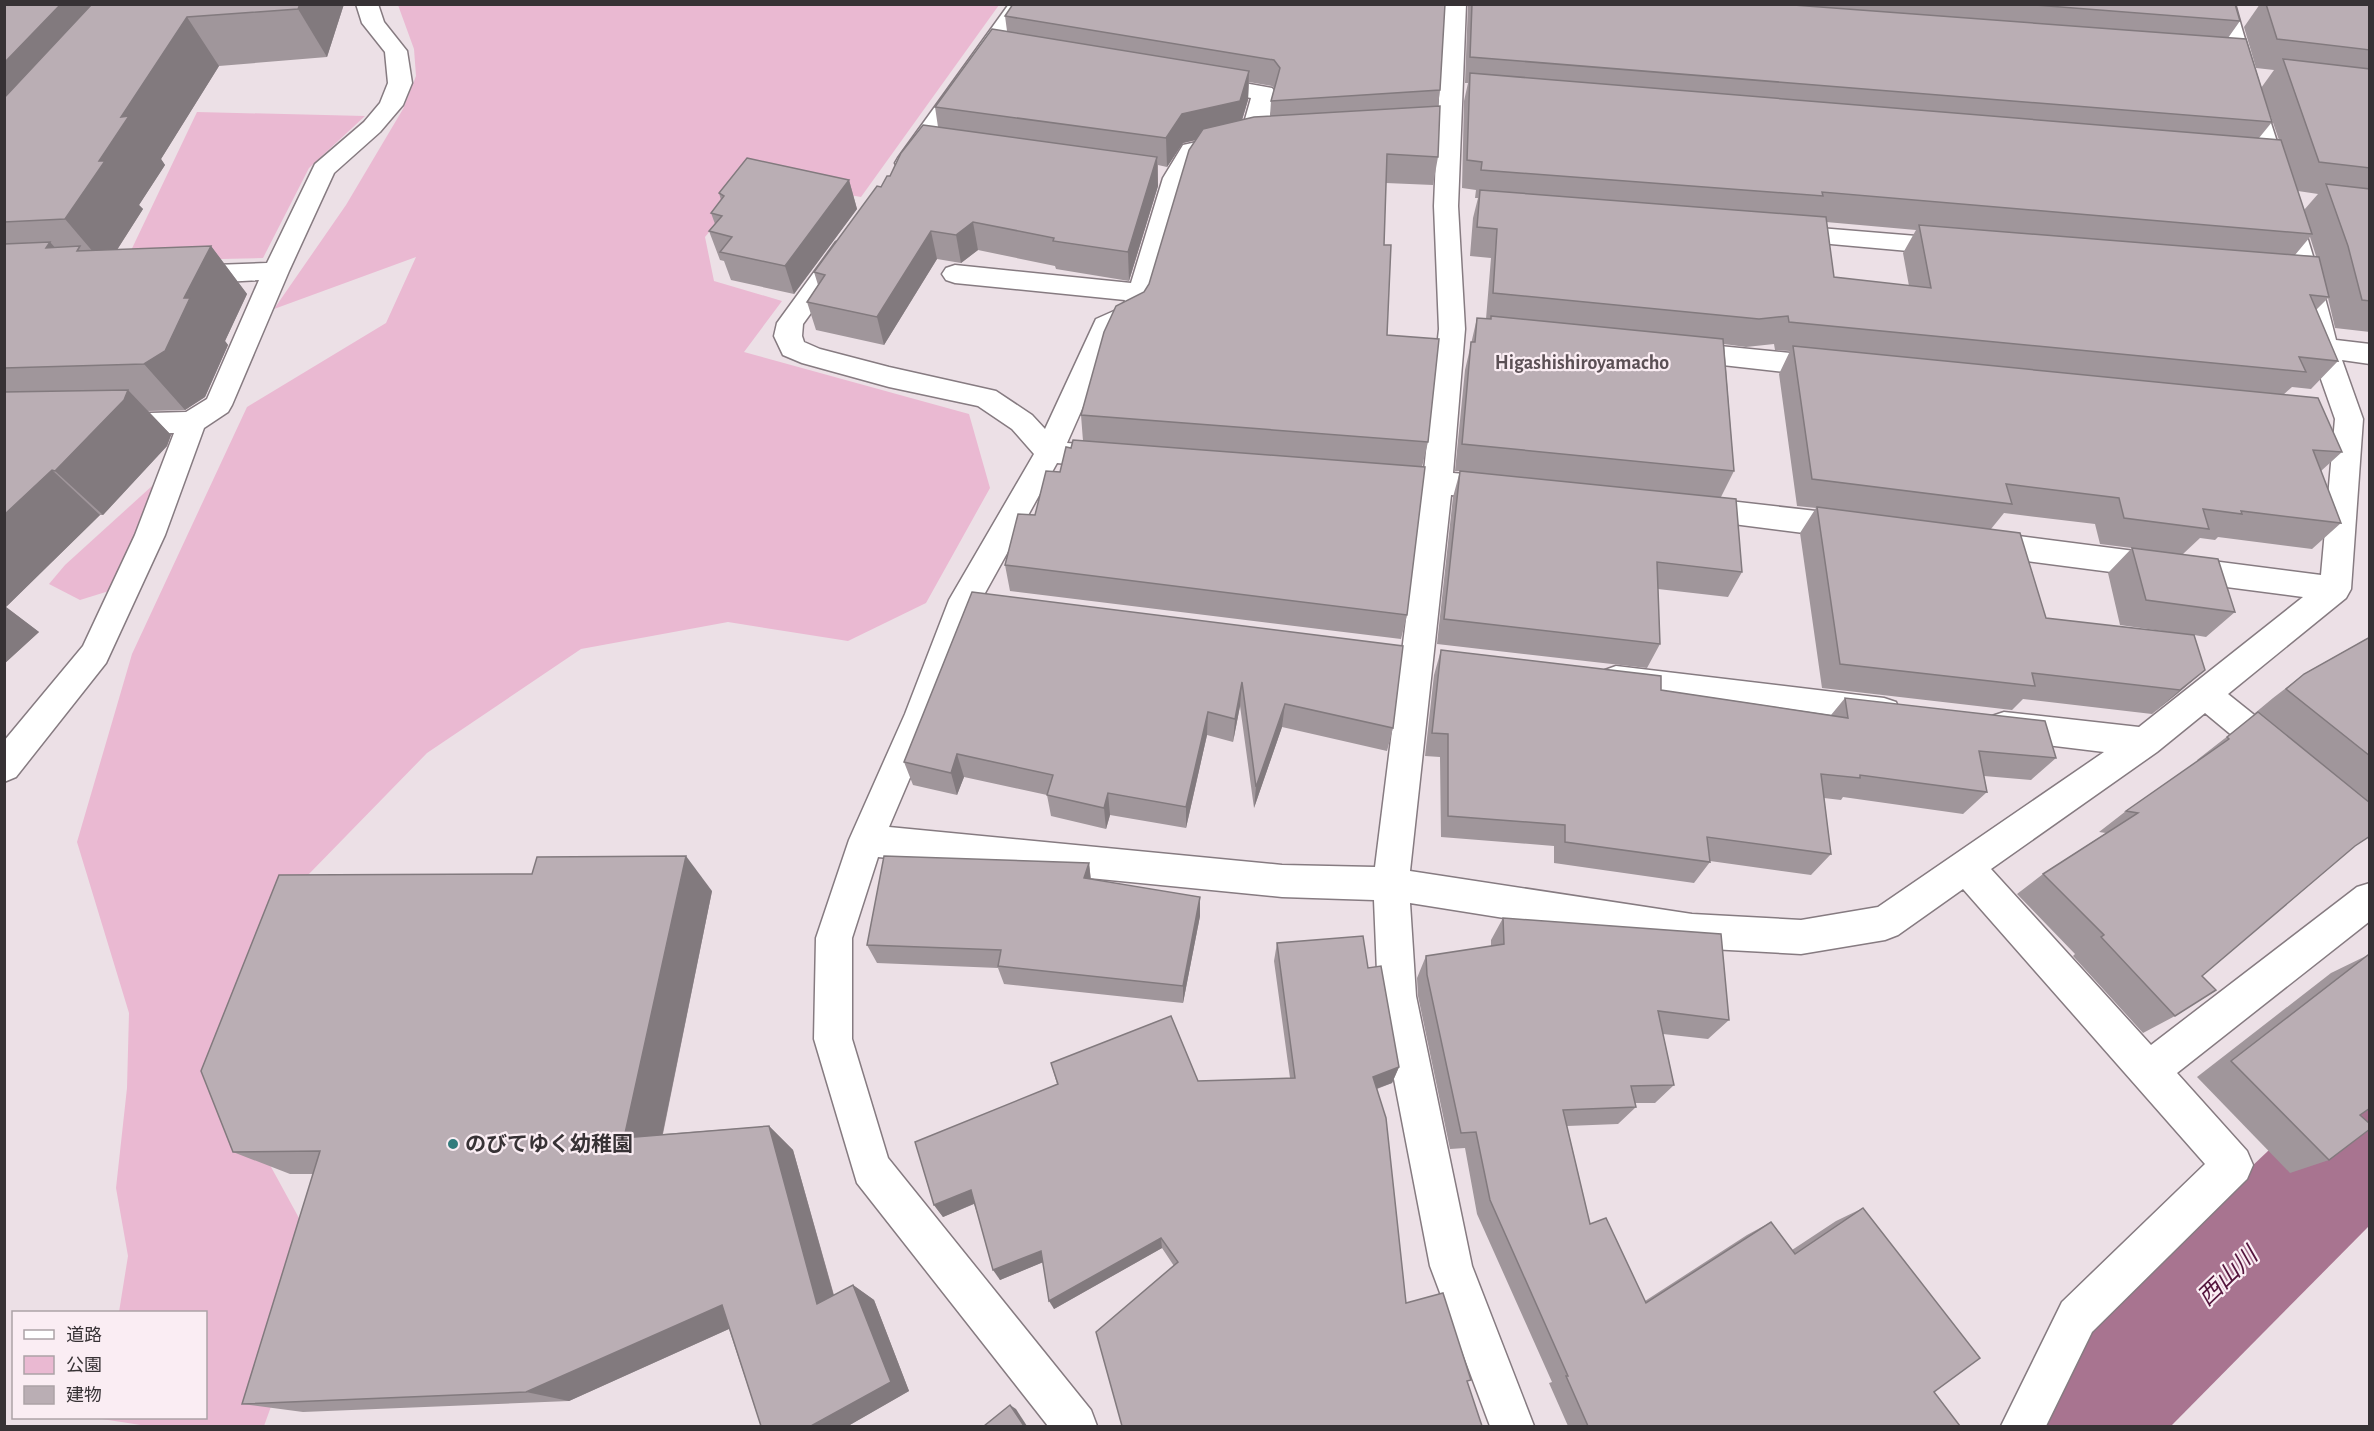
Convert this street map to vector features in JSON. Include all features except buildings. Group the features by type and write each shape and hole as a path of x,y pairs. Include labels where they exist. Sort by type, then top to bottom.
{"street":[{"path":"87,425 192,422 218,405 276,271 324,169 372,127 391,105 400,83 396,51 373,23 367,4"},
{"path":"894,181 933,145 1001,49 1020,4"},
{"path":"2224,4 2241,66 2258,158 2294,202 2295,274 2324,348 2337,418 2335,589"},
{"path":"1431,20 1454,14 1449,124 1458,207 1464,330 1438,482 1429,658 1391,884 1397,996 1451,1266 1512,1426"},
{"path":"1075,1426 871,1169 833,1039 834,938 866,840 921,714 965,600 1049,452 1105,326 1135,312 1142,293 1163,177 1192,150 1263,136 1264,93 1184,80"},
{"path":"1451,91 1474,93"},
{"path":"1368,129 1449,124"},
{"path":"859,228 790,323 788,336 793,348 812,356 889,377 987,398 1022,422 1049,452 1132,459"},
{"path":"1757,231 1972,248"},
{"path":"158,276 276,271"},
{"path":"955,274 1142,293"},
{"path":"2324,348 2370,354"},
{"path":"1653,349 1853,369"},
{"path":"4,767 95,654 150,535 192,422"},
{"path":"1356,476 1532,491"},
{"path":"1661,504 1873,530"},
{"path":"1956,540 2335,589"},
{"path":"866,840 1282,881 1391,884 1692,932 1801,937 1885,923 2145,742 2335,589"},
{"path":"965,600 1000,604"},
{"path":"1383,652 1429,658"},
{"path":"1582,676 1910,715"},
{"path":"2205,694 2296,770"},
{"path":"1981,723 2145,742"},
{"path":"1967,867 2233,1165 2077,1317 2023,1426"},
{"path":"2149,1071 2370,899"}],"green space":[{"path":"398,5 999,5 861,197 753,178 705,237 714,281 782,301 744,352 969,414 990,488 926,603 848,641 728,622 581,649 427,753 307,876 235,1101 323,1262 264,1426 147,1426 102,1419 207,1419 207,1311 119,1311 128,1256 116,1188 127,1088 129,1013 77,842 132,654 247,407 386,323 416,257 274,309 346,205 403,109 416,76 414,49"},
{"path":"197,112 365,116 309,168 263,258 126,261"},
{"path":"163,476 109,591 80,600 49,584 65,565"},
{"path":"2137,1398 2165,1426 2127,1426"}],"waterway":[{"name":"西山川","path":"2104,1426 2122,1381 2370,1138"}],"place":[{"name":"のびてゆく幼稚園","path":"453,1144"}],"district":[{"name":"Higashishiroyamacho","path":"1582,363"}]}
